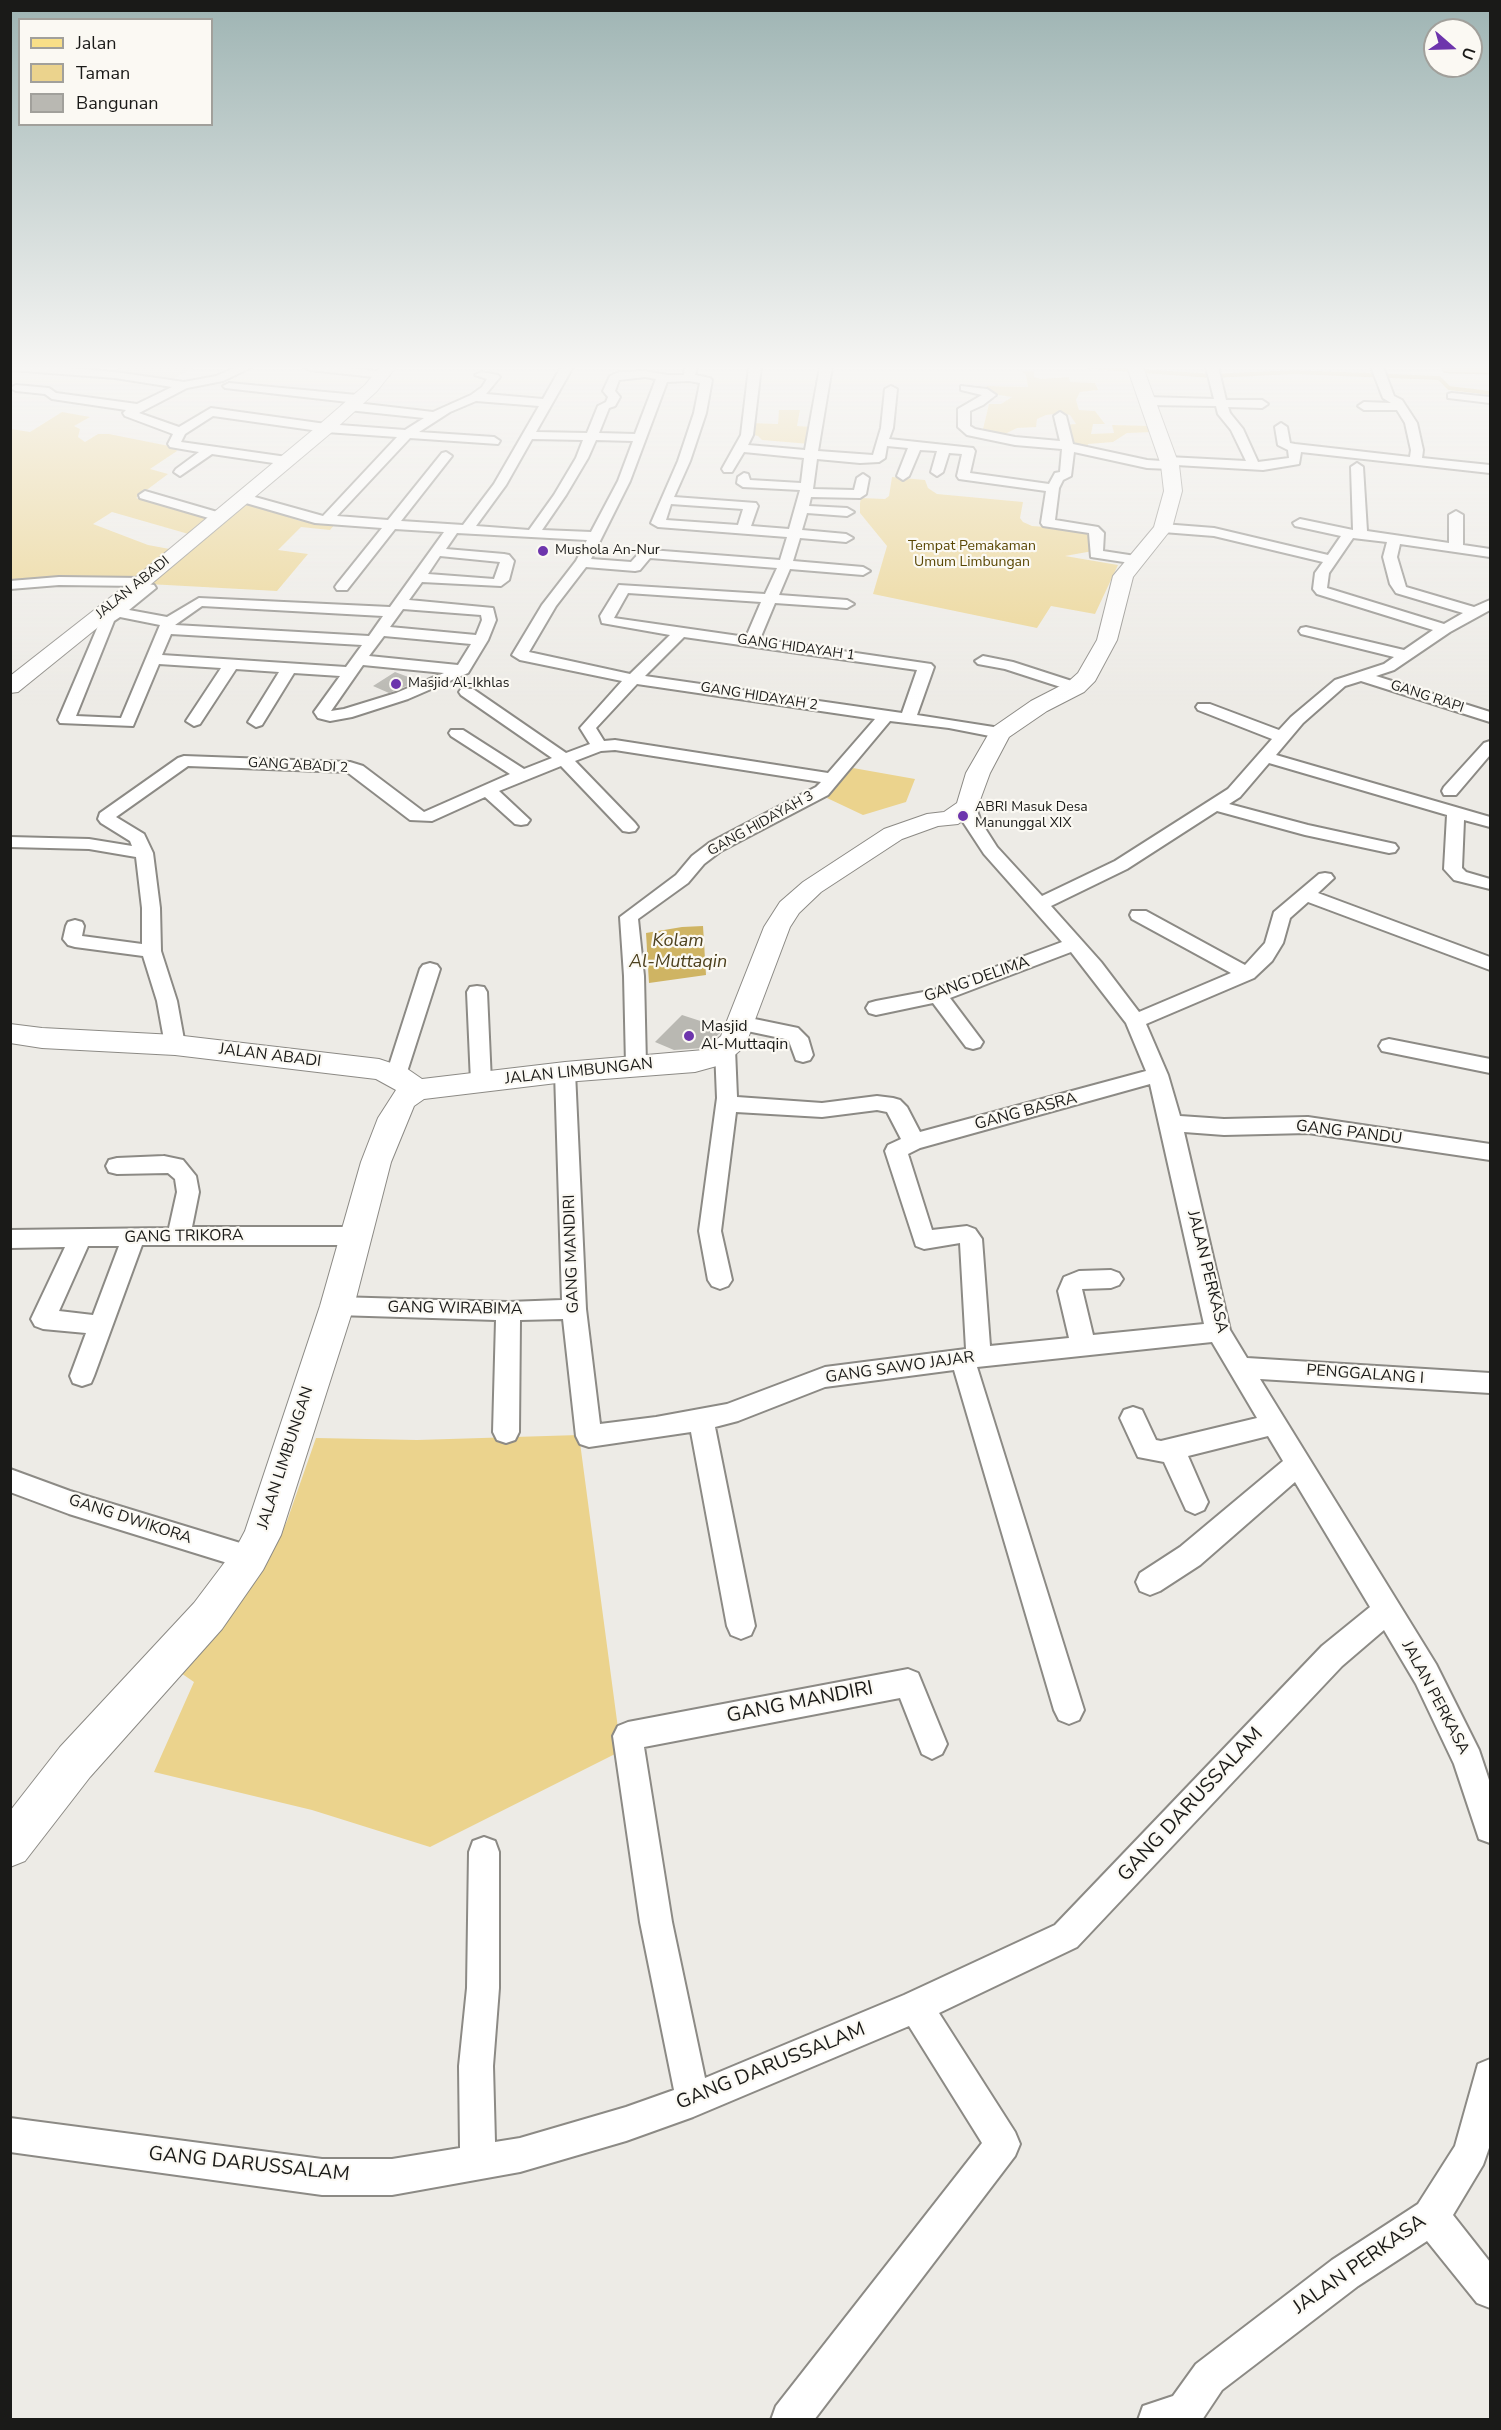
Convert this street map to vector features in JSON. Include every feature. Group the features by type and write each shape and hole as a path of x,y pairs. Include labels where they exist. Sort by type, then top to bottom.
{"street":[{"name":"JALAN ABADI","path":"10,687 112,611 264,480"},
{"path":"326,520 363,480"},
{"path":"342,587 427,480"},
{"path":"481,640 376,636 167,626 155,618 112,611 66,720 127,723 167,626 195,604 205,601 396,608 488,611 489,620 481,640 464,670 402,696 346,714 324,715 323,708 355,666 376,636 396,608 418,578 436,552 460,529 503,480"},
{"path":"533,534 569,480"},
{"path":"624,480 582,562 635,567 645,555 650,554 786,563 863,571"},
{"path":"675,480 658,523 846,538"},
{"path":"751,642 786,563 808,480"},
{"path":"743,484 860,494 863,480"},
{"path":"996,480 1053,488"},
{"path":"1057,480 1053,488 1048,523 1093,530 1097,533 1096,554 1137,560"},
{"path":"720,1280 710,1231 725,1104 725,1049 733,1041 777,927 789,908 812,886 893,834 928,822 963,816 978,773 1000,733 1039,706 1076,687 1087,676 1100,657 1112,625 1123,576 1163,528 1173,491 1171,480"},
{"path":"1357,480 1355,534 1322,573 1320,589 1445,628"},
{"path":"145,495 219,517"},
{"path":"244,498 304,517 326,520 594,536"},
{"path":"666,500 751,506 743,530"},
{"path":"802,509 847,512"},
{"path":"1456,515 1456,548"},
{"path":"1300,523 1355,534 1491,553"},
{"path":"1163,528 1215,532 1333,560"},
{"path":"1395,539 1390,557 1396,584 1401,590 1474,612"},
{"path":"418,578 496,583 502,580 507,561 504,558 436,552"},
{"name":"GANG HIDAYAH 2","path":"582,562 549,605 520,655 633,679 949,723 1000,733"},
{"path":"10,585 51,582 143,585"},
{"name":"GANG HIDAYAH 1","path":"771,599 624,588 607,616 607,620 926,667 908,718"},
{"path":"771,599 847,604"},
{"path":"1039,905 1121,865 1234,793 1297,720 1340,683 1389,667 1445,628 1491,604"},
{"path":"599,746 588,728 682,631"},
{"path":"1306,631 1405,655"},
{"path":"152,659 289,668 355,666 464,670"},
{"path":"983,661 1008,665 1076,687"},
{"path":"194,721 231,664"},
{"path":"256,722 289,668"},
{"name":"GANG RAPI","path":"1363,677 1491,717"},
{"path":"466,692 563,759 629,827"},
{"path":"1204,707 1282,737"},
{"name":"GANG HIDAYAH 3","path":"636,1065 634,976 629,916 682,879 698,860 715,847 822,791 886,716"},
{"path":"457,734 522,775"},
{"name":"GANG ABADI 2","path":"144,853 138,838 107,819 109,813 184,761 350,767 416,816 434,814 522,775 599,746 615,745 833,779"},
{"path":"1450,791 1490,748"},
{"path":"1265,757 1491,822"},
{"path":"487,790 520,820"},
{"path":"1215,805 1305,830 1389,848"},
{"path":"1456,812 1453,869 1460,876 1491,884"},
{"name":"JALAN PERKASA","path":"963,816 990,850 1094,966 1135,1021 1158,1075 1171,1123 1218,1332 1426,1674 1468,1760 1491,1828"},
{"path":"10,842 89,844 144,853 151,908 151,951 167,1001 175,1045"},
{"path":"1135,1021 1247,974 1265,957 1274,943 1281,916 1325,878"},
{"path":"1306,895 1491,964"},
{"path":"1139,915 1247,974"},
{"path":"75,926 72,939 75,941 151,951"},
{"name":"GANG DELIMA","path":"876,1008 938,996 1075,944"},
{"path":"407,1083 430,969"},
{"path":"477,992 482,1082"},
{"path":"938,996 973,1042"},
{"path":"740,1023 791,1033 798,1038 803,1056"},
{"name":"JALAN ABADI","path":"10,1033 42,1038 175,1045 380,1069 407,1083"},
{"path":"1389,1046 1491,1066"},
{"name":"JALAN LIMBUNGAN","path":"10,1846 75,1762 208,1616 250,1558 262,1534 337,1306 376,1162 403,1099 407,1083 482,1082 565,1072 705,1060 725,1049"},
{"name":"GANG MANDIRI","path":"565,1072 574,1309 589,1436"},
{"name":"GANG BASRA","path":"904,1147 1158,1075"},
{"path":"725,1104 822,1110 877,1103 893,1105 900,1112 904,1147 924,1240 959,1234 967,1234 971,1239 971,1359 1069,1710"},
{"name":"GANG PANDU","path":"1171,1123 1224,1127 1308,1125 1491,1152"},
{"path":"117,1166 164,1164 175,1166 185,1176 188,1192 179,1236"},
{"name":"GANG TRIKORA","path":"10,1239 357,1236"},
{"path":"82,1376 133,1238"},
{"path":"80,1239 43,1319 101,1325"},
{"path":"1083,1346 1070,1291 1072,1284 1079,1280 1111,1279"},
{"name":"GANG WIRABIMA","path":"337,1306 508,1311 574,1309"},
{"path":"506,1432 508,1311"},
{"name":"GANG SAWO JAJAR","path":"589,1436 656,1428 729,1414 825,1377 1218,1332"},
{"name":"PENGGALANG I","path":"1239,1368 1486,1389"},
{"path":"701,1418 741,1626"},
{"path":"1133,1418 1147,1449 1154,1452 1172,1450 1274,1424"},
{"path":"1172,1450 1195,1502"},
{"path":"1150,1582 1190,1556 1299,1463"},
{"name":"GANG DWIKORA","path":"10,1480 69,1502 250,1558"},
{"name":"GANG DARUSSALAM","path":"10,2135 322,2177 392,2177 520,2155 626,2124 693,2100 916,2007 1066,1936 1332,1656 1387,1610"},
{"name":"GANG MANDIRI","path":"693,2100 656,1922 628,1736 908,1683 932,1744"},
{"path":"478,2164 476,2066 483,1988 484,1852"},
{"path":"790,2420 1003,2144 916,2007"},
{"name":"JALAN PERKASA","path":"1174,2417 1209,2377 1346,2273 1431,2217 1471,2152 1491,2076"},
{"path":"1431,2217 1491,2290"}],"green space":[{"path":"11,480 159,480 136,498 213,518 192,535 112,512 93,524 148,545 175,550 134,580 23,579 11,581"},
{"name":"Tempat Pemakaman Umum Limbungan","path":"891,480 925,480 928,488 937,494 1023,502 1020,518 1023,522 1032,526 1073,529 1090,533 1093,551 1065,556 1118,565 1095,614 1051,606 1037,628 873,594 887,546 860,513 860,503 861,498 885,499 889,496"},
{"path":"246,502 300,521 336,523 330,530 301,527 278,550 308,554 277,591 148,584"},
{"path":"853,768 915,779 906,802 863,815 827,798"},
{"path":"579,1435 621,1751 430,1847 312,1810 154,1772 194,1682 178,1671 235,1606 268,1561 287,1521 316,1438 417,1440"}],"water":[{"name":"Kolam Al-Muttaqin","path":"703,926 706,975 649,983 646,933"}],"building":[{"name":"Masjid Al-Ikhlas","path":"395,672 419,681 389,693 373,686"},
{"name":"Masjid Al-Muttaqin","path":"682,1015 722,1028 720,1033 703,1048 674,1050 655,1042"}],"place":[{"name":"Mushola An-Nur","path":"543,551"},
{"name":"Masjid Al-Ikhlas","path":"396,684"},
{"name":"ABRI Masuk Desa Manunggal XIX","path":"963,816"},
{"name":"Masjid Al-Muttaqin","path":"689,1036"}]}
